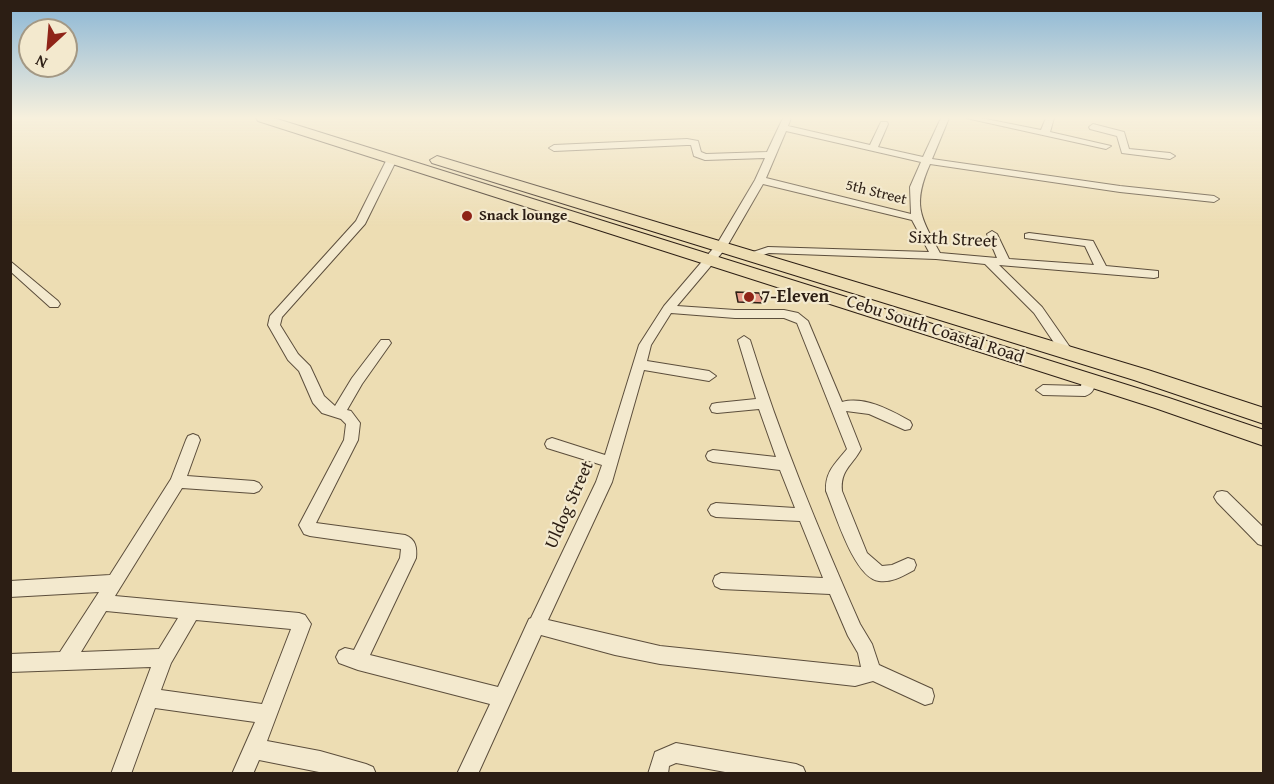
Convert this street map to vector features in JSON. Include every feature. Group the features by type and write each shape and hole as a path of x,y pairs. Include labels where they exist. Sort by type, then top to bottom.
{"highway":[{"name":"Cebu South Coastal Road","path":"378,155 716,253 751,256 1068,353 1263,416"},
{"name":"Cebu South Coastal Road","path":"413,155 716,253 1263,438"}],"street":[{"path":"698,155 771,155"},
{"name":"Uldog Street","path":"467,774 604,482 645,345 668,309 716,253 771,155"},
{"path":"900,155 927,161 1120,189 1214,199"},
{"path":"930,155 915,187 916,218 936,256"},
{"path":"1157,155 1170,156"},
{"path":"392,159 361,222 276,316 274,325 293,357 305,369 318,399 327,409 346,415 353,423 351,440 307,525 310,529 405,542 409,548 408,558 352,659 503,698"},
{"name":"5th Street","path":"759,180 916,218"},
{"path":"992,234 1004,260"},
{"path":"1029,236 1089,243 1101,268"},
{"name":"Sixth Street","path":"751,256 768,250 936,256 1154,274"},
{"path":"988,260 1038,310 1068,353"},
{"path":"10,264 54,304"},
{"path":"668,309 794,316 801,321 854,449 850,457 835,470 832,480 834,491 861,558 879,574 894,572 908,565"},
{"path":"744,340 762,404 784,464 854,630 866,650 871,671"},
{"path":"338,413 385,343"},
{"path":"639,364 709,376"},
{"path":"1042,390 1085,391 1088,387 1088,379"},
{"path":"717,408 762,404"},
{"path":"838,408 847,406 876,411 905,425"},
{"path":"66,660 103,603 112,583 178,481 193,440"},
{"path":"552,444 610,462"},
{"path":"713,456 784,464"},
{"path":"178,481 254,487"},
{"path":"1222,497 1263,539"},
{"path":"716,510 806,515"},
{"path":"721,581 835,586"},
{"path":"10,589 112,583"},
{"path":"103,603 299,621 302,624 268,714 242,774"},
{"path":"121,774 164,658 192,611"},
{"path":"535,625 660,655 855,677 866,675 871,671"},
{"path":"10,663 164,658"},
{"path":"871,671 925,696"},
{"path":"150,698 268,714"},
{"path":"254,749 320,761 366,774"},
{"path":"658,774 659,762 666,754 676,753 796,774"}],"building":[{"name":"7-Eleven","path":"736,292 759,293 764,303 738,302"}],"place":[{"name":"Snack lounge","path":"467,216"},
{"name":"7-Eleven","path":"749,297"}]}
